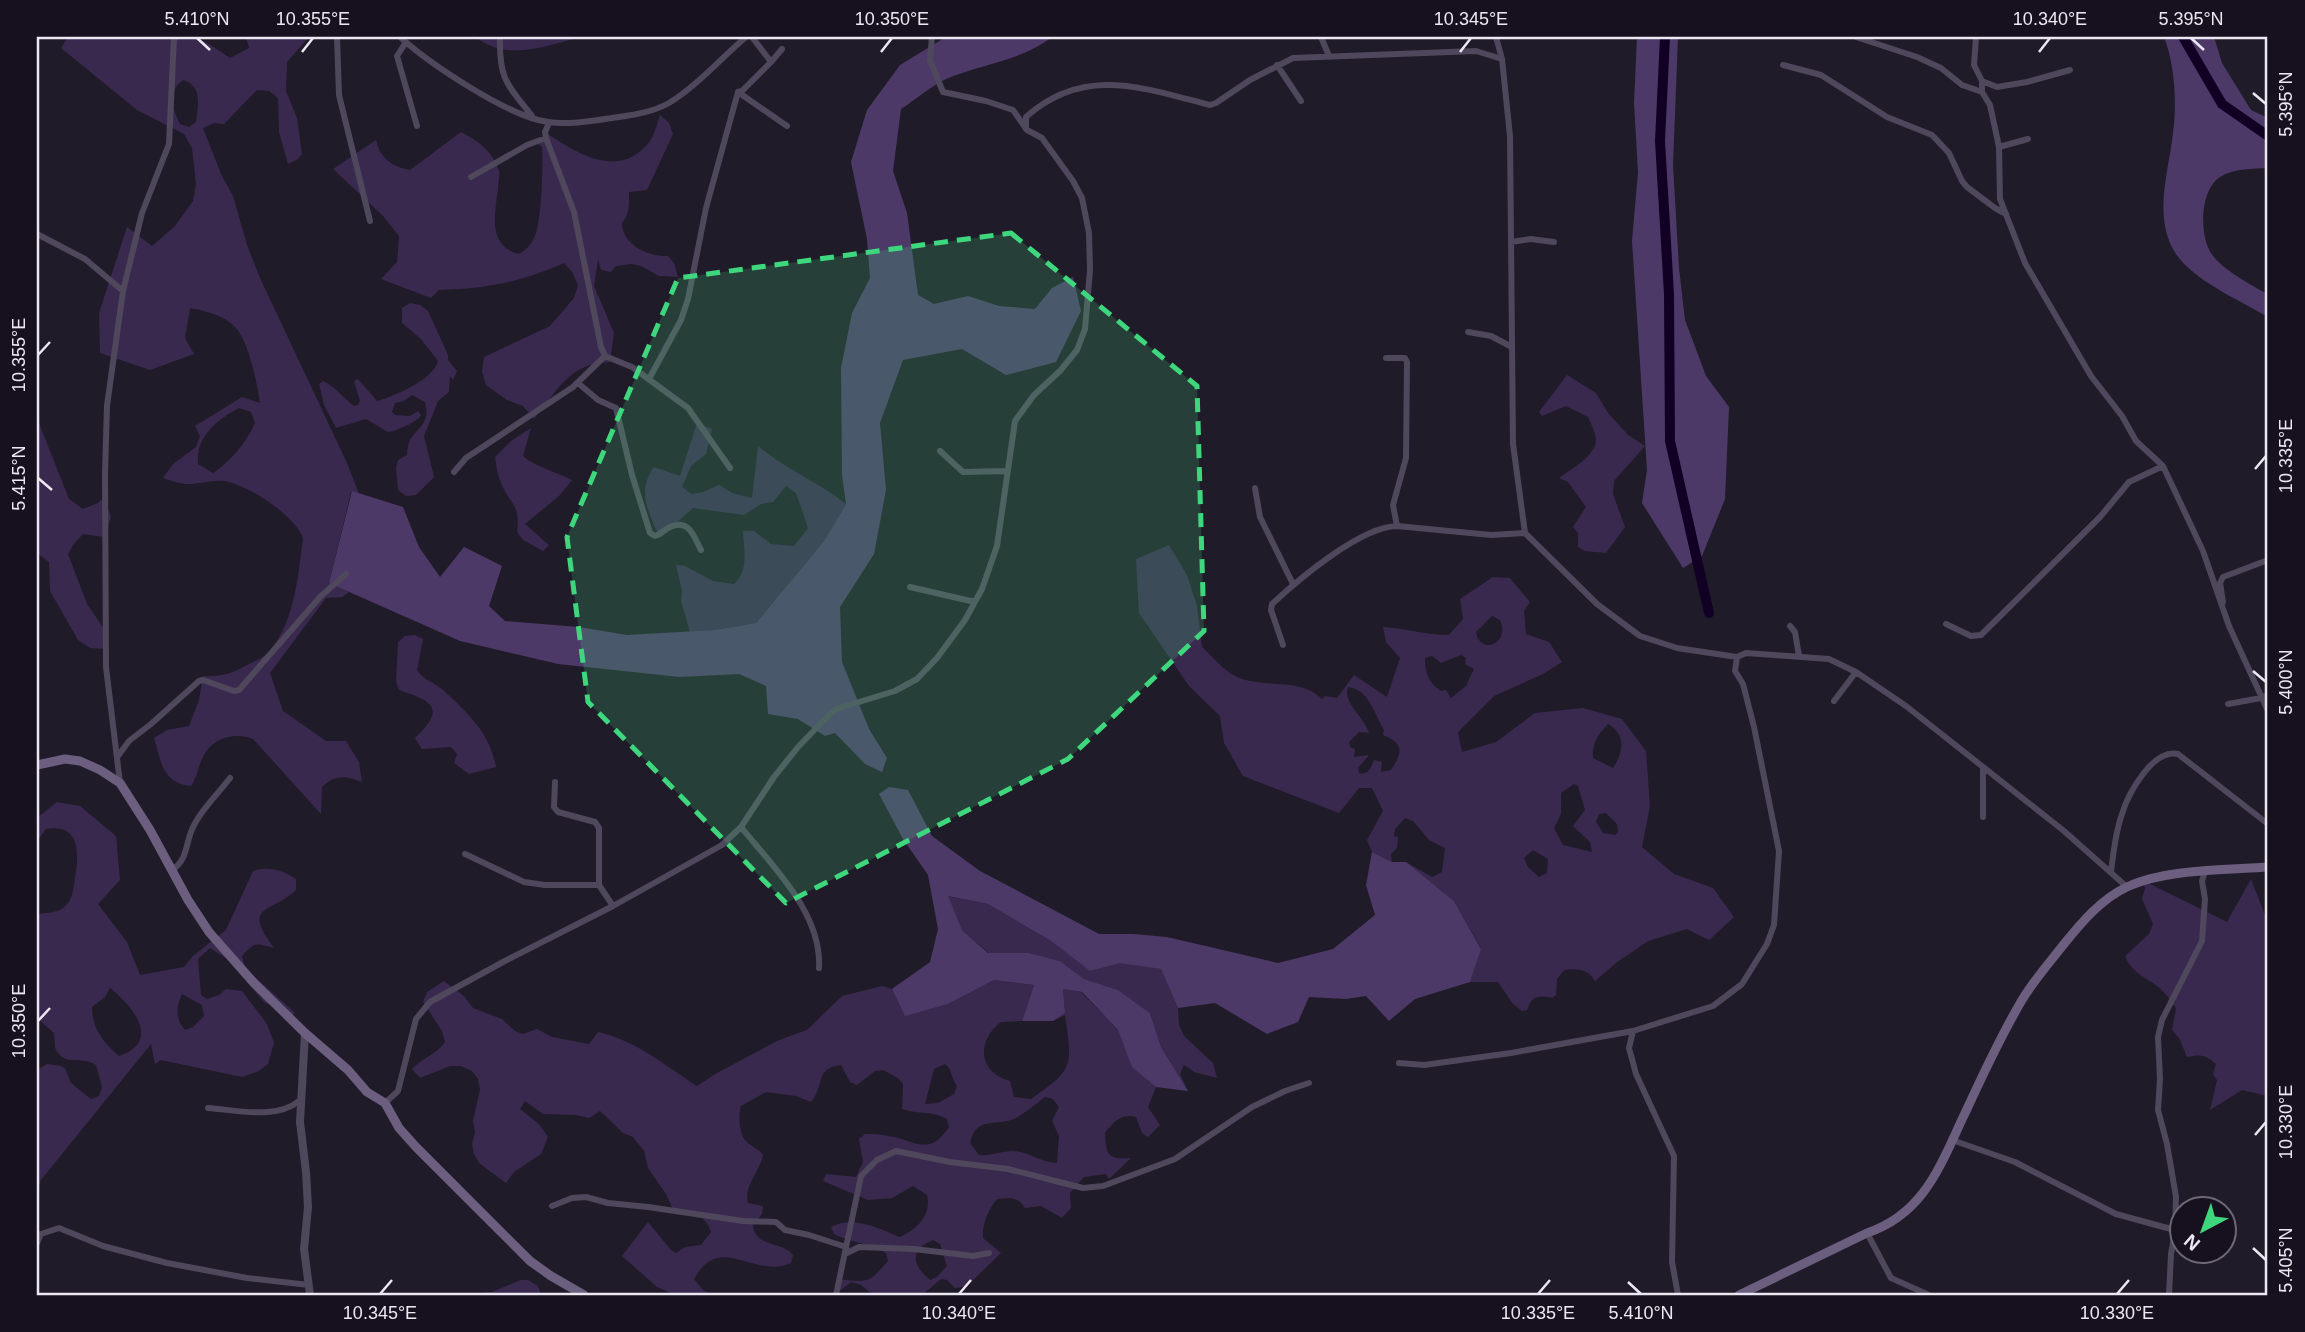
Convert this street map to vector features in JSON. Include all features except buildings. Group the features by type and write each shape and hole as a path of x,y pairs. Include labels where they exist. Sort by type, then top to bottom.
{"main road":[{"path":"37,765 65,759 80,761 120,783 209,932 254,983 367,1091 385,1103 399,1128 416,1147 530,1261 584,1295"},
{"path":"1739,1295 1892,1221 1920,1196 1934,1179 2014,1015 2039,975 2098,907 2127,887 2162,877 2268,867"}],"street":[{"path":"120,783 106,667 107,406 123,291 142,213 169,144 174,37"},
{"path":"337,37 339,95 370,222"},
{"path":"500,37 499,59 505,80 533,118"},
{"path":"417,126 397,56 403,39 469,86 533,118 549,123 611,118 660,108 679,96 746,37"},
{"path":"752,37 771,62"},
{"path":"385,1103 398,1091 416,1018 430,1002 613,906 722,845 741,827 782,767 831,713 836,709 895,691 917,679 949,642 975,602 997,547 1013,430 1018,414 1072,357 1083,336 1090,270 1088,222 1082,198 1073,181 1042,138 1027,130 1013,110 943,92 930,60 932,37"},
{"path":"1321,37 1329,56"},
{"path":"1496,37 1502,59 1510,136 1510,346 1514,457 1525,533 1597,604 1640,636 1677,648 1737,657 1746,653 1829,659 1856,673 1906,706 2064,831 2127,887"},
{"path":"1856,37 1917,57 1941,68 1962,85 1982,92"},
{"path":"1976,37 1973,59 1982,80 1982,92 1990,105 1999,148 2000,199 2033,280 2059,319 2084,366 2122,416 2136,441 2163,466 2203,551 2225,615 2265,696 2268,711"},
{"path":"738,92 782,49"},
{"path":"1027,130 1026,117 1036,108 1055,96 1078,87 1115,84 1213,105 1250,79 1293,58 1476,51 1502,59"},
{"path":"1277,65 1301,101"},
{"path":"1783,65 1821,75 1887,117 1932,135 1949,153 1967,187 2006,214"},
{"path":"1982,80 1997,87 2070,70"},
{"path":"738,92 787,126"},
{"path":"649,379 681,320 688,299 706,208 738,92"},
{"path":"549,123 545,132 546,138 574,212 605,356 632,367 688,408 730,468"},
{"path":"471,177 527,145 546,138"},
{"path":"1999,148 2028,139"},
{"path":"37,234 85,259 123,291"},
{"path":"1511,243 1531,239 1554,242"},
{"path":"1468,332 1491,337 1510,346"},
{"path":"454,472 466,458 578,383 605,356"},
{"path":"1386,358 1405,359 1407,362 1406,458 1394,505 1397,526"},
{"path":"578,383 598,400 616,408 625,450 650,533 655,536 670,527 685,525 689,527 701,550"},
{"path":"940,451 963,471 1008,471"},
{"path":"1946,624 1971,636 1980,635 2100,517 2129,482 2163,466"},
{"path":"1255,488 1260,517 1293,584"},
{"path":"1283,645 1271,608 1311,569 1369,534 1397,526 1490,535 1525,533"},
{"path":"2225,615 2221,579 2227,574 2268,560"},
{"path":"118,756 129,741 199,681 239,690 321,596 346,574"},
{"path":"910,587 975,602"},
{"path":"1790,626 1795,632 1798,656"},
{"path":"1399,1063 1424,1065 1633,1031 1717,1004 1736,990 1748,976 1767,944 1774,925 1779,851 1754,727 1742,684 1735,671 1737,657"},
{"path":"1834,701 1856,673"},
{"path":"2228,704 2265,696"},
{"path":"2111,872 2122,812 2134,788 2151,765 2169,753 2178,754 2268,824"},
{"path":"1983,769 1983,817"},
{"path":"172,870 180,865 186,855 194,826 230,778"},
{"path":"555,782 554,807 558,812 595,822 599,828 599,885 613,906"},
{"path":"741,827 798,901 820,948 819,968"},
{"path":"465,854 524,882 545,885 599,885"},
{"path":"2175,1196 2158,1110 2158,1037 2161,1020 2200,951 2205,899 2202,886 2205,872"},
{"path":"1633,1031 1629,1048 1636,1074 1674,1156 1672,1262 1678,1295"},
{"path":"305,1033 299,1101 308,1207 304,1248 310,1295"},
{"path":"836,1295 861,1176 871,1165 889,1153 904,1152 950,1162 1008,1169 1083,1188 1103,1186 1175,1159 1252,1107 1309,1083"},
{"path":"208,1108 279,1112 299,1101"},
{"path":"1952,1140 2015,1162 2116,1214 2168,1229"},
{"path":"552,1206 572,1198 586,1197 608,1203 648,1206 743,1221 776,1222 785,1230 809,1234 845,1251 859,1247 914,1249 973,1256 989,1252"},
{"path":"37,1243 41,1234 60,1228 113,1249 167,1263 247,1278 309,1285"},
{"path":"1867,1233 1891,1278 1929,1295"},
{"path":"2169,1295 2170,1266"}],"highlighted area":[{"path":"1011,233 1197,386 1204,631 1068,759 786,903 588,702 567,537 678,278"}],"shaded area":[{"path":"68,37 189,37 206,42 230,58 249,48 246,37 309,37 287,62 286,91 297,118 302,154 298,159 288,164 279,132 278,98 269,91 257,90 224,124 214,123 203,128 233,196 260,278 359,494 351,492 329,583 349,592 342,597 326,598 270,673 283,711 326,741 346,741 359,762 362,782 341,777 322,787 321,814 253,739 232,736 213,744 202,759 191,786 181,784 168,776 161,763 154,738 167,730 189,726 199,700 203,676 225,674 240,669 267,654 278,640 294,598 303,538 282,512 238,485 218,481 185,484 163,478 173,464 196,447 200,436 195,426 242,397 260,403 249,353 236,328 214,314 190,308 185,338 194,354 150,370 100,353 99,313 127,227 152,246 175,226 193,201 196,184 192,148 184,134 137,110 61,48","holes":["183,80 194,87 198,97 196,122 189,127 180,124 172,100 175,90","239,408 251,412 255,423 237,451 213,473 198,464 200,445 216,423"]},
{"path":"476,37 580,37 540,48 513,50 487,45"},
{"path":"946,37 1052,37 1027,52 946,79 901,109 893,171 907,213 918,295 934,304 968,296 999,306 1035,309 1052,288 1073,277 1081,311 1056,362 1006,375 962,349 903,360 880,423 886,490 874,554 840,607 842,662 869,729 887,758 882,772 865,764 835,733 825,736 798,719 768,714 766,686 739,674 680,677 558,664 460,641 329,583 352,491 403,507 419,547 440,577 464,547 502,566 489,606 505,621 579,627 627,635 715,630 756,623 824,541 846,504 842,475 841,368 852,313 870,278 867,239 851,162 867,110 900,65"},
{"path":"1637,37 1678,37 1673,165 1685,320 1706,376 1729,407 1725,499 1702,556 1683,568 1642,503 1647,470 1632,241 1638,172 1634,103"},
{"path":"2164,37 2214,37 2222,63 2251,110 2268,118 2268,168 2237,170 2225,174 2213,183 2205,202 2203,224 2207,245 2215,259 2268,294 2268,317 2194,273 2176,254 2169,240 2163,210 2175,97 2171,60"},
{"path":"660,115 669,123 673,134 647,190 629,192 628,212 622,223 627,238 638,248 668,256 674,263 678,277 659,276 632,264 616,266 611,272 601,270 598,259 594,286 614,333 610,362 584,367 574,373 558,388 534,419 523,406 507,400 486,385 482,371 484,357 550,326 574,298 578,285 572,272 564,263 503,283 439,290 431,298 381,279 397,262 399,236 383,216 333,169 376,140 380,152 388,161 410,170 461,132 484,147 496,164 499,173 495,228 502,244 519,254 533,241 539,220 542,147 535,142 548,134 586,156 613,161 626,159 639,153 650,141"},
{"path":"410,303 420,305 428,311 448,360 457,371 453,380 450,376 449,392 438,401 424,436 434,477 416,495 406,496 398,490 396,468 398,460 407,455 410,440 425,419 425,402 412,395 395,403 392,412 395,415 410,416 418,411 421,415 411,423 392,431 388,432 366,419 336,428 324,405 319,384 323,381 327,383 354,406 360,401 354,381 358,379 377,401 403,391 429,375 438,361 421,339 402,323 402,308"},
{"path":"1567,375 1596,393 1608,413 1628,435 1645,446 1614,481 1613,494 1625,527 1606,553 1585,551 1578,547 1578,533 1573,527 1586,507 1568,482 1559,478 1582,462 1595,446 1595,434 1588,417 1566,406 1542,416 1539,412"},
{"path":"37,418 69,499 83,509 98,503 104,497 111,517 104,537 83,534 68,554 87,604 107,633 105,649 90,648 78,640 50,591 49,562 37,553"},
{"path":"697,423 712,429 706,454 691,466 682,487 692,494 719,485 732,493 752,498 758,446 846,504 824,541 756,623 690,632 681,601 682,591 676,565 685,566 713,581 734,584 744,566 743,531 754,531 771,544 794,546 808,528 796,493 786,486 773,502 761,504 744,515 693,508 660,538 646,503 646,485 654,467 680,476"},
{"path":"531,428 523,456 572,480 559,496 525,524 549,545 543,551 523,540 517,532 517,515 503,488 495,457 511,441"},
{"path":"1169,545 1187,575 1197,606 1202,647 1226,670 1246,680 1303,688 1322,699 1325,696 1337,698 1354,675 1387,697 1400,658 1386,642 1383,627 1449,635 1463,619 1460,599 1493,577 1510,578 1530,602 1524,611 1526,634 1549,642 1562,662 1543,674 1494,696 1458,732 1462,752 1496,742 1535,713 1583,708 1622,719 1646,751 1650,806 1642,847 1674,874 1713,888 1734,917 1709,940 1687,929 1648,941 1595,981 1582,970 1564,970 1557,979 1556,995 1552,998 1536,998 1527,1010 1522,1011 1513,1004 1498,982 1470,982 1481,948 1454,901 1406,862 1432,877 1442,872 1445,848 1429,840 1413,821 1405,818 1395,829 1394,836 1398,837 1397,848 1391,854 1392,862 1372,852 1367,840 1383,811 1372,788 1359,788 1339,813 1243,776 1224,743 1220,716 1189,686 1139,613 1136,559","holes":["1492,616 1500,620 1501,635 1494,644 1483,644 1476,632","1461,655 1466,658 1465,664 1474,669 1466,686 1451,698 1446,690 1441,691 1428,677 1425,658 1432,656 1441,663","1348,687 1361,692 1374,710 1384,730 1383,735 1398,745 1398,758 1391,770 1381,772 1382,762 1374,760 1367,772 1359,773 1358,768 1369,755 1354,757 1355,749 1350,747 1349,742 1359,732 1369,733 1348,698","1608,724 1621,739 1621,750 1613,768 1593,758 1596,739","1574,784 1578,786 1585,810 1573,826 1590,842 1592,852 1563,845 1554,828 1561,814 1561,793","1606,813 1617,824 1618,832 1615,835 1603,833 1596,822 1599,814","1533,850 1548,859 1547,873 1539,877 1528,867 1524,858"]},
{"path":"415,635 423,639 417,670 443,690 477,724 489,744 496,767 469,774 454,763 457,754 451,747 422,749 415,738 431,719 431,707 420,698 399,690 396,681 398,642 405,636"},
{"path":"889,787 908,790 932,836 980,871 1099,934 1167,937 1278,963 1333,949 1375,915 1366,885 1372,852 1392,862 1406,862 1454,901 1481,949 1470,982 1415,999 1389,1021 1366,996 1346,999 1309,997 1298,1022 1267,1034 1215,1003 1178,1008 1161,969 1120,963 1090,971 1051,941 988,904 948,896 962,930 988,953 1029,953 1060,961 1084,979 1118,990 1150,1013 1161,1047 1188,1091 1156,1087 1132,1067 1118,1030 1082,992 1063,989 1065,1013 1053,1021 1022,1021 1034,985 994,980 948,1004 905,1016 892,989 930,962 938,929 928,875 903,839 879,794"},
{"path":"57,802 80,806 116,836 120,880 98,904 127,942 140,975 184,967 193,956 226,930 253,871 270,869 286,873 296,879 296,890 263,912 260,917 264,934 274,948 256,945 242,956 245,968 295,1013 291,1016 280,1007 265,1003 227,959 210,948 198,959 201,995 207,999 226,989 242,991 267,1024 274,1043 268,1064 259,1071 242,1077 161,1060 155,1064 151,1044 41,1180 37,1190 37,1070 47,1064 65,1068 71,1083 91,1099 99,1096 102,1087 96,1065 64,1058 55,1048 54,1033 37,1018 37,914 57,911 69,902 73,890 77,850 72,836 57,828 46,829 37,841 37,818","holes":["110,988 134,1014 141,1033 139,1042 132,1050 119,1056 100,1035 93,1015 92,1007 105,997","182,994 202,1005 204,1016 193,1027 185,1030 179,1021 178,1013"]},
{"path":"2251,879 2268,923 2268,1096 2242,1090 2210,1110 2217,1080 2213,1074 2216,1064 2203,1056 2187,1057 2179,1038 2172,1030 2176,1008 2160,988 2135,970 2125,956 2149,934 2153,924 2142,899 2145,888 2142,880 2227,922"},
{"path":"947,896 988,904 1051,941 1090,971 1120,962 1161,969 1178,1008 1179,1025 1184,1036 1213,1063 1217,1078 1194,1072 1184,1065 1180,1074 1188,1091 1161,1047 1150,1013 1118,990 1084,979 1060,961 1029,953 989,953 962,930"},
{"path":"994,980 1034,985 1022,1021 1001,1022 987,1038 984,1047 986,1063 999,1077 1010,1081 1014,1097 1031,1099 1056,1080 1067,1064 1069,1045 1065,1015 1053,1021 1065,1013 1063,989 1081,992 1118,1030 1133,1067 1156,1087 1148,1107 1160,1125 1148,1137 1142,1133 1136,1117 1126,1116 1115,1122 1105,1133 1108,1151 1113,1157 1131,1158 1109,1179 1106,1174 1084,1177 1070,1193 1071,1208 1062,1218 1041,1206 1025,1208 1016,1200 997,1199 986,1217 983,1238 1001,1253 967,1286 955,1288 947,1280 941,1279 922,1295 873,1295 861,1285 851,1282 835,1295 831,1295 842,1280 869,1279 888,1261 886,1253 840,1237 834,1234 831,1227 848,1222 856,1223 899,1237 922,1220 928,1202 927,1195 913,1186 892,1198 868,1200 823,1181 826,1174 856,1177 863,1162 859,1139 865,1134 885,1135 928,1145 935,1142 949,1127 947,1119 941,1116 902,1109 903,1084 883,1070 875,1071 857,1085 850,1082 841,1065 833,1067 823,1074 811,1102 796,1096 766,1092 741,1106 743,1137 763,1155 747,1197 748,1203 763,1206 762,1214 753,1226 755,1233 764,1241 793,1255 791,1263 777,1267 726,1257 715,1259 704,1265 694,1279 703,1290 714,1295 675,1295 657,1287 622,1256 648,1222 676,1253 685,1247 701,1245 711,1232 701,1218 675,1214 666,1194 648,1168 644,1151 633,1137 623,1133 600,1111 589,1118 543,1114 525,1101 520,1109 539,1124 548,1137 541,1154 514,1172 506,1183 479,1163 474,1154 473,1121 480,1089 478,1079 472,1071 461,1066 450,1066 420,1078 412,1069 445,1042 442,1031 423,1002 427,992 444,981 464,996 473,1008 502,1019 515,1031 523,1034 537,1029 552,1037 589,1044 598,1032 612,1036 650,1054 697,1086 779,1040 807,1030 842,996 882,986 892,989 905,1015 948,1004","holes":["945,1064 957,1086 954,1094 938,1103 925,1104 934,1069","1045,1097 1053,1099 1059,1107 1052,1121 1059,1136 1057,1163 1013,1151 979,1155 970,1143 973,1134 982,1125 1016,1118","933,1240 940,1244 947,1266 937,1277 930,1280 920,1269 916,1259 917,1253"]},
{"path":"521,1280 528,1280 538,1286 541,1295 457,1295 492,1292"}],"waterway":[{"path":"1665,37 1660,141 1669,294 1670,441 1709,613"},
{"path":"2183,37 2222,104 2268,136"}]}
